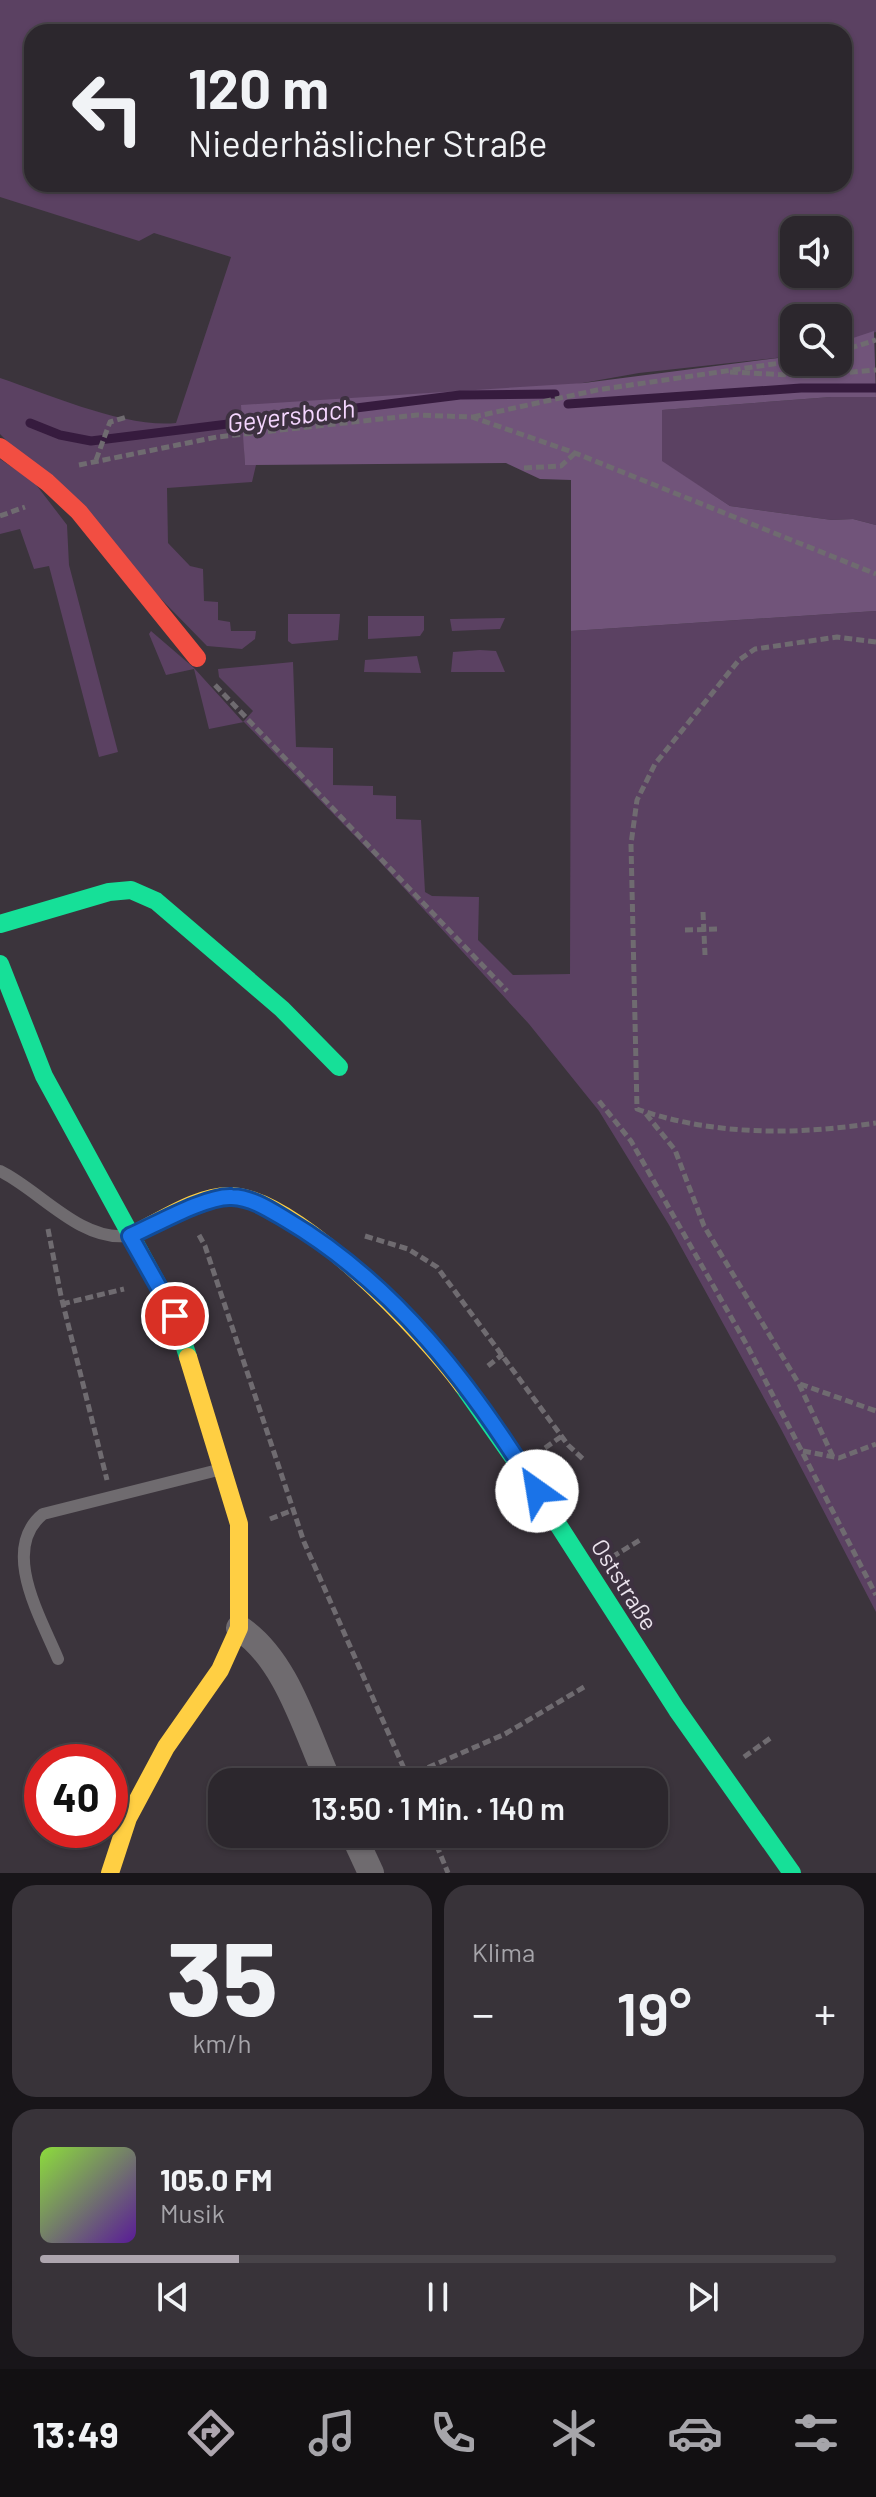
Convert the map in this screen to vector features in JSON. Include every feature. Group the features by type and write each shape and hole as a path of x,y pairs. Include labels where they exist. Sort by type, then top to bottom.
{"street":[{"path":"0,447 42,475 88,521 170,630 197,658"},
{"path":"0,924 109,892 131,890 156,901 282,1009 339,1067"},
{"path":"0,964 44,1076 175,1316 239,1524 239,1628 220,1670 166,1747 128,1818 110,1873"},
{"name":"Oststraße","path":"130,1236 211,1201 228,1196 248,1199 301,1229 353,1265 400,1308 465,1384 520,1462 639,1655 792,1873"},
{"path":"239,1628 255,1638 277,1668 323,1768"},
{"path":"359,1848 371,1873"}],"lane":[{"path":"0,1171 88,1229 110,1238 130,1236"},
{"path":"58,1659 23,1571 21,1541 29,1524 43,1514 222,1469"}],"path":[{"path":"852,348 876,340"},
{"path":"42,475 96,461 233,435 417,415 472,417 597,390 780,363"},
{"path":"717,372 808,376 876,370"},
{"path":"96,461 111,420 127,417"},
{"path":"472,417 575,453 876,574"},
{"path":"524,468 561,466 575,453"},
{"path":"876,642 837,637 770,644 739,660 655,764 637,800 631,844 637,1109 710,1127 772,1132 876,1123"},
{"path":"197,658 208,679 507,991"},
{"path":"703,912 705,955"},
{"path":"685,930 721,929"},
{"path":"599,1101 631,1141 803,1451 876,1595"},
{"path":"642,1111 671,1143 684,1168 704,1226 799,1384 834,1459"},
{"path":"44,1198 62,1304 111,1497"},
{"path":"362,1235 408,1249 437,1267 562,1436 585,1461"},
{"path":"205,1246 293,1510 404,1768"},
{"path":"62,1304 119,1290"},
{"path":"492,1363 503,1354"},
{"path":"799,1384 876,1411"},
{"path":"549,1445 562,1436"},
{"path":"803,1451 834,1459 876,1444"},
{"path":"280,1516 293,1510"},
{"path":"625,1549 640,1540"},
{"path":"432,1768 505,1734 584,1687"},
{"path":"438,1848 448,1873"}],"shaded area":[{"path":"0,0 876,0 876,332 852,339 852,304 780,304 780,358 639,373 244,443 245,465 256,465 252,482 167,488 168,543 190,566 203,569 204,601 218,602 218,620 230,622 231,631 256,631 255,639 242,649 207,646 0,434 0,378 111,415 156,423 176,423 231,257 154,233 139,241 0,197"},
{"path":"874,331 876,397 831,397 662,410 662,461 730,506 832,520 853,519 876,525 876,611 571,631 571,480 540,479 506,463 245,465 241,405 584,383 780,358 780,376 852,376 852,338"},
{"path":"831,397 876,397 876,525 853,519 832,520 730,506 662,462 662,410"},
{"path":"0,459 34,482 67,525 69,565 118,752 99,757 49,566 34,569 20,529 0,534"},
{"path":"876,611 876,1612 781,1429 669,1225 599,1111 529,1024 380,862 244,722 209,729 194,669 166,675 149,634 151,631 194,668 243,722 253,711 219,677 218,669 293,662 296,747 333,748 333,785 373,786 373,795 396,796 396,819 421,820 425,892 432,896 479,897 478,940 513,975 570,974 571,631"},
{"path":"288,614 340,614 338,640 292,644 288,641"},
{"path":"368,616 424,616 424,630 420,636 368,639"},
{"path":"505,618 500,629 452,631 450,619"},
{"path":"496,651 505,672 451,672 453,652"},
{"path":"417,656 421,673 364,672 365,660"}],"waterway":[{"name":"Geyersbach","path":"568,404 801,388 876,388"},
{"name":"Geyersbach","path":"30,423 60,435 91,441 460,395 555,394"}],"traffic: fast":[{"path":"0,924 109,892 131,890 156,901 282,1009 339,1067"},
{"path":"0,964 44,1076 175,1316 188,1357"},
{"path":"463,1386 532,1484 677,1710 792,1873"}],"traffic: slow":[{"path":"130,1236 205,1200 231,1196 258,1203 290,1219 358,1272 420,1335 463,1386"},
{"path":"110,1873 128,1818 166,1747 220,1670 239,1628 239,1524 188,1357"}],"traffic: jam":[{"path":"0,447 47,482 79,512 197,658"}],"route":[{"path":"175,1316 130,1236 228,1196 248,1199 264,1206 353,1265 400,1308 465,1384 537,1491"}]}
